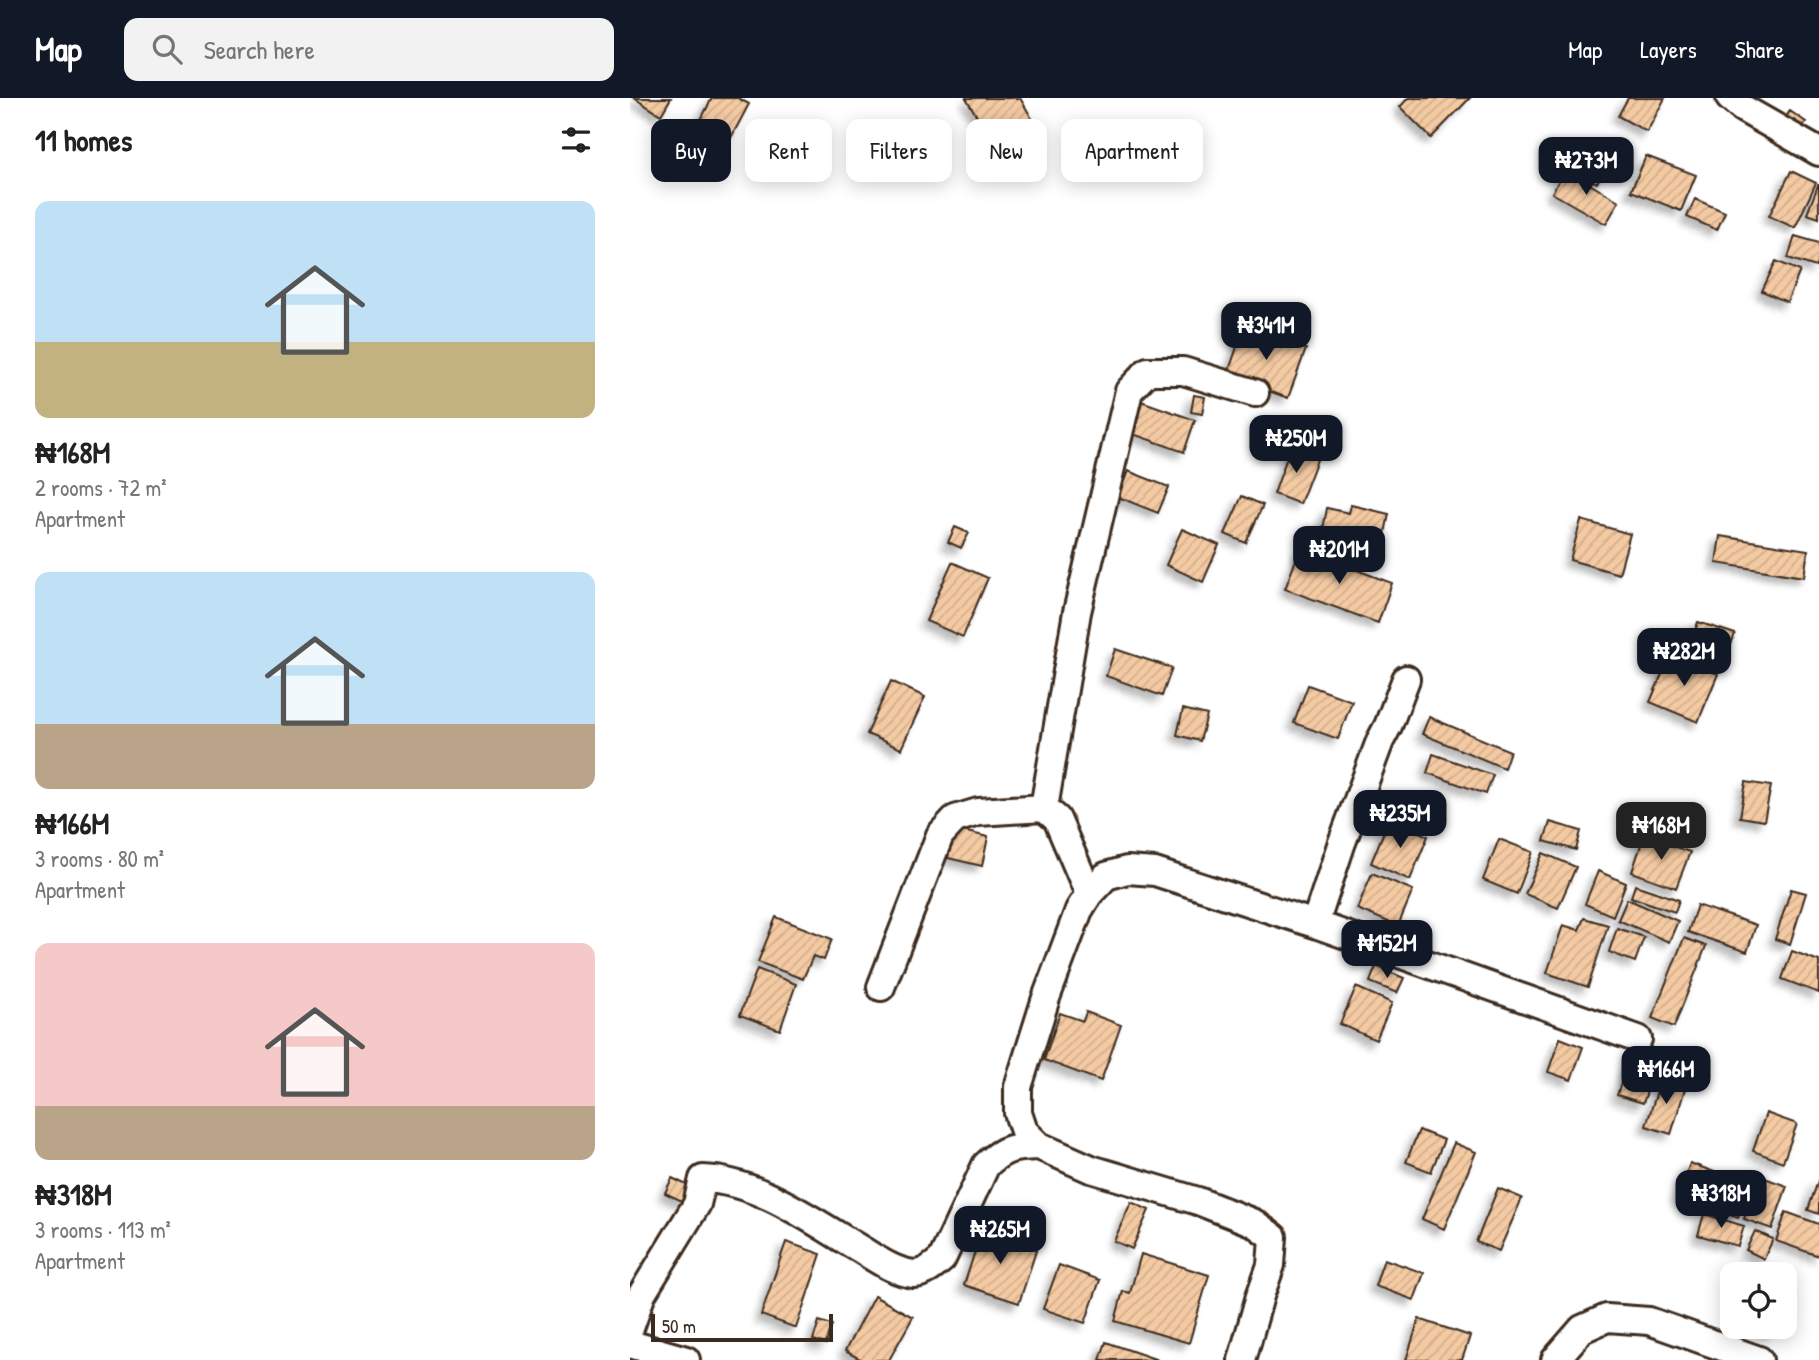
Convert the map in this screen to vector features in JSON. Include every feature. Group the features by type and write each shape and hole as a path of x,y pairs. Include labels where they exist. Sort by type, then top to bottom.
{"street":[{"path":"1730,98 1742,108 1819,152"},
{"path":"1044,808 1077,612 1129,391 1148,371 1183,371 1255,393"},
{"path":"1315,924 1340,845 1406,679"},
{"path":"881,987 940,835 955,819 978,812 1044,808 1057,819 1089,894"},
{"path":"1242,1360 1271,1265 1273,1237 1254,1223 1198,1201 1091,1169 1039,1146 1024,1131 1018,1113 1018,1087 1046,998 1079,910 1089,894 1107,876 1127,870 1155,872 1315,924 1638,1039"},
{"path":"630,1328 642,1294 697,1204 703,1180 721,1180 752,1189 890,1267 915,1274 931,1269 942,1259 986,1165 998,1154 1012,1147 1039,1146"},
{"path":"1555,1360 1582,1329 1607,1318 1649,1321 1759,1360"},
{"path":"630,1344 686,1360"}],"building":[{"path":"634,98 671,98 661,115"},
{"path":"712,98 738,98 749,104 731,138 731,119 701,119"},
{"path":"966,98 1020,98 1032,119 979,119"},
{"path":"1408,98 1470,98 1431,138 1400,107"},
{"path":"1628,98 1665,98 1647,132 1618,116"},
{"path":"1790,111 1806,122 1796,136 1780,125"},
{"path":"1578,147 1608,163 1597,183 1567,167"},
{"path":"1646,156 1696,175 1681,211 1631,191"},
{"path":"1565,170 1619,201 1606,224 1552,193"},
{"path":"1791,171 1816,183 1795,228 1769,216"},
{"path":"1819,185 1819,218 1807,214"},
{"path":"1695,199 1725,212 1717,230 1687,217"},
{"path":"1795,236 1819,243 1816,267 1788,258"},
{"path":"1776,261 1800,271 1787,302 1762,291"},
{"path":"1244,327 1306,349 1288,398 1227,376"},
{"path":"1194,395 1205,397 1202,414 1191,412"},
{"path":"1141,401 1195,420 1184,452 1130,433"},
{"path":"1291,446 1318,457 1300,504 1274,494"},
{"path":"1128,471 1169,487 1158,513 1118,497"},
{"path":"1242,496 1263,505 1246,543 1225,534"},
{"path":"1351,505 1389,514 1382,548 1322,535 1327,508 1349,513"},
{"path":"1581,520 1630,534 1619,574 1570,560"},
{"path":"955,527 969,533 961,548 948,542"},
{"path":"1182,529 1219,545 1203,582 1166,565"},
{"path":"1720,536 1808,550 1804,577 1716,563"},
{"path":"1300,549 1392,583 1378,623 1285,589"},
{"path":"952,562 988,578 963,637 926,621"},
{"path":"1698,622 1735,634 1725,661 1689,648"},
{"path":"1115,649 1172,668 1162,696 1106,676"},
{"path":"1671,653 1718,674 1698,722 1650,702"},
{"path":"891,681 925,697 901,749 867,734"},
{"path":"1308,685 1352,701 1338,739 1294,723"},
{"path":"1183,709 1207,715 1200,741 1177,735"},
{"path":"1429,717 1510,751 1504,768 1422,734"},
{"path":"1433,754 1493,775 1486,794 1427,773"},
{"path":"1746,782 1771,786 1764,821 1740,817"},
{"path":"1389,819 1428,836 1410,880 1371,863"},
{"path":"1550,822 1581,831 1576,850 1544,841"},
{"path":"954,829 988,837 982,866 948,858"},
{"path":"1644,836 1690,852 1676,888 1632,872"},
{"path":"1499,839 1533,852 1517,894 1483,880"},
{"path":"1543,853 1576,867 1558,908 1525,894"},
{"path":"1598,871 1626,883 1613,916 1585,904"},
{"path":"1372,873 1413,890 1398,926 1357,909"},
{"path":"1635,885 1679,900 1675,912 1631,897"},
{"path":"1791,889 1806,893 1790,944 1775,939"},
{"path":"1627,899 1678,921 1669,942 1618,920"},
{"path":"1697,905 1756,925 1747,952 1688,932"},
{"path":"776,917 832,939 824,960 813,956 803,979 758,962"},
{"path":"1584,918 1608,925 1588,987 1547,973 1563,925 1579,930"},
{"path":"1617,928 1644,937 1635,962 1609,952"},
{"path":"1684,938 1706,946 1674,1027 1652,1018"},
{"path":"1792,951 1819,961 1819,993 1782,979"},
{"path":"1376,966 1404,978 1397,993 1370,982"},
{"path":"757,969 796,984 780,1030 740,1015"},
{"path":"1356,987 1392,1003 1376,1040 1340,1024"},
{"path":"1086,1012 1121,1025 1101,1081 1044,1060 1060,1013 1083,1021"},
{"path":"1560,1038 1583,1047 1571,1080 1548,1072"},
{"path":"1628,1063 1654,1072 1643,1103 1617,1095"},
{"path":"1661,1079 1686,1086 1671,1134 1646,1126"},
{"path":"1766,1113 1797,1124 1783,1162 1753,1151"},
{"path":"1419,1130 1444,1140 1431,1172 1406,1162"},
{"path":"1454,1143 1476,1152 1444,1229 1422,1219"},
{"path":"1690,1163 1750,1185 1738,1218 1678,1197"},
{"path":"1759,1176 1787,1186 1772,1229 1744,1219"},
{"path":"672,1178 691,1187 684,1202 665,1193"},
{"path":"1819,1178 1819,1214 1808,1210"},
{"path":"1498,1188 1522,1198 1499,1251 1476,1242"},
{"path":"1131,1202 1149,1210 1132,1249 1114,1241"},
{"path":"1786,1212 1819,1224 1819,1256 1776,1241"},
{"path":"1704,1214 1744,1226 1738,1246 1698,1235"},
{"path":"982,1230 1037,1248 1019,1303 964,1285"},
{"path":"1755,1231 1773,1239 1764,1259 1746,1250"},
{"path":"786,1242 821,1254 796,1328 761,1315"},
{"path":"1141,1254 1209,1275 1189,1343 1115,1321 1123,1291 1130,1293"},
{"path":"1384,1259 1424,1273 1414,1300 1375,1286"},
{"path":"1059,1265 1100,1280 1085,1323 1043,1309"},
{"path":"874,1296 913,1317 889,1360 862,1360 845,1351"},
{"path":"1419,1319 1470,1336 1462,1360 1406,1360"},
{"path":"819,1321 832,1325 826,1344 813,1340"},
{"path":"1106,1342 1158,1360 1100,1360"}]}
